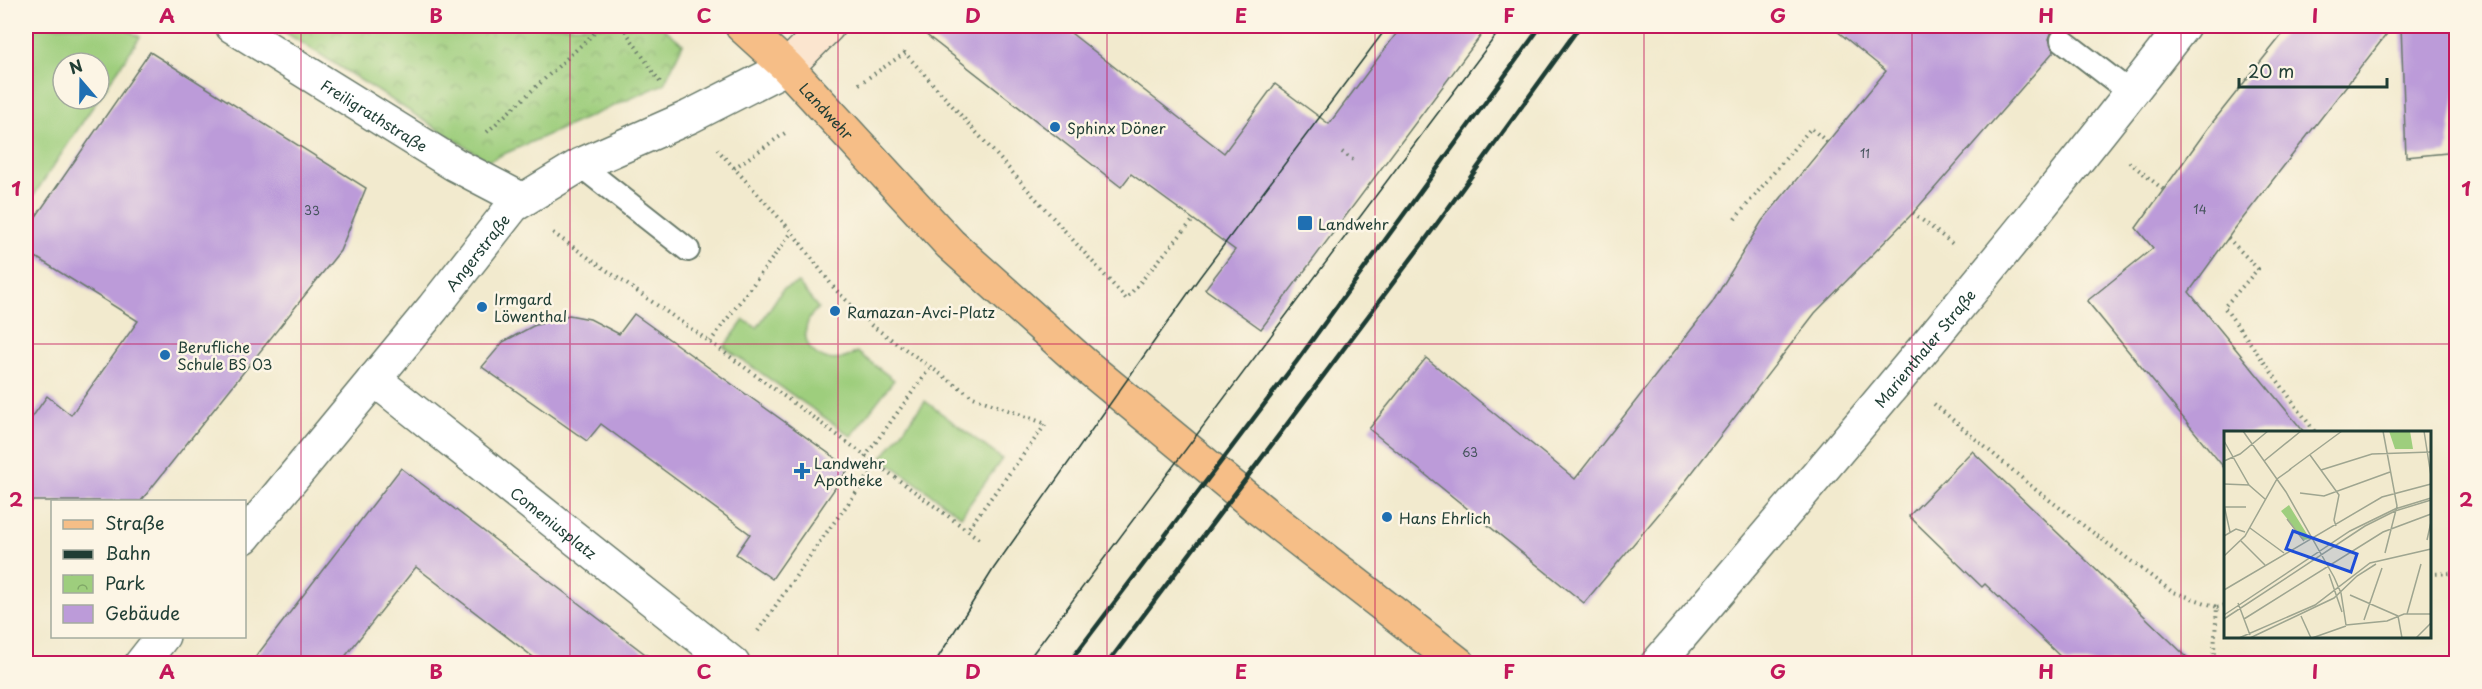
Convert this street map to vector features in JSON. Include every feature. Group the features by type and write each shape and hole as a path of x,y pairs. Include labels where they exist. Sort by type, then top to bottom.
{"main road":[{"name":"Landwehr","path":"742,26 787,67 950,244 1085,365 1262,512 1459,663"}],"street":[{"name":"Freiligrathstraße","path":"232,26 517,202"},
{"path":"787,67 828,26"},
{"name":"Marienthaler Straße","path":"1657,663 1902,377 2183,26"},
{"name":"Angerstraße","path":"246,535 517,202 580,165 689,117 787,67"},
{"name":"Comeniusplatz","path":"374,379 733,663"},
{"path":"141,663 161,638"}],"lane":[{"path":"2062,40 2131,93"},
{"path":"580,165 688,249"}],"path":[{"path":"453,164 602,26"},
{"path":"622,26 662,85 792,232 841,296 871,325 973,397 1046,424 967,530"},
{"path":"734,168 905,53 1126,300 1193,220"},
{"path":"1735,219 1811,128 1827,142"},
{"path":"1342,152 1353,160"},
{"path":"517,202 876,466 979,538"},
{"path":"1913,213 1988,271"},
{"path":"710,342 792,232"},
{"path":"2228,238 2258,269 2224,307 2314,431"},
{"path":"865,457 930,368"},
{"path":"1902,377 2036,490 2171,591 2217,607 2224,605"},
{"path":"756,634 876,466"},
{"path":"2431,574 2457,573"},
{"path":"2212,663 2217,607"},
{"path":"1555,663 1560,657"}],"green space":[{"path":"26,26 120,26 140,37 111,80 111,51 51,51 51,111 90,111 26,207"},
{"path":"275,26 661,26 683,44 664,84 488,161"},
{"path":"798,283 818,308 809,319 806,330 807,341 812,350 831,360 857,352 894,380 851,436 724,347 744,320 757,328 783,289"},
{"path":"925,401 1002,459 961,516 882,458"}],"building":[{"path":"915,26 1062,26 1224,153 1275,84 1329,124 1402,26 1488,26 1261,329 1205,289 1235,250 1131,174 1121,187"},
{"path":"1831,26 2075,26 2071,30 2063,27 2052,31 2049,39 2054,51 1913,213 1815,313 1678,491 1584,603 1369,429 1426,358 1575,479 1712,303 1762,221 1886,71"},
{"path":"2289,26 2393,26 2233,231 2189,292 2303,431 2224,431 2224,468 2087,301 2153,248 2136,228 2208,128"},
{"path":"2401,26 2457,26 2457,82 2447,153 2406,157"},
{"name":"Berufliche Schule BS 03","path":"150,52 366,188 340,251 142,500 26,501 26,426 47,396 71,415 138,321 26,251 26,231"},
{"path":"634,314 849,468 772,579 736,554 750,534 601,424 587,441 482,367 503,342 533,326 569,315 590,319 619,334"},
{"path":"1972,451 2193,663 2067,663 1985,584 1982,587 1909,516"},
{"path":"401,468 657,663 541,663 416,567 340,663 251,663"}],"tram line":[{"path":"934,664 994,568 1199,278 1388,26"},
{"path":"1025,664 1503,26"}],"railway":[{"path":"1068,664 1297,361 1541,26"},
{"path":"1107,664 1423,243 1580,26"}],"place":[{"name":"Sphinx Döner","path":"1055,127"},
{"name":"Landwehr","path":"1305,223"},
{"name":"Irmgard Löwenthal","path":"482,307"},
{"name":"Ramazan-Avci-Platz","path":"835,311"},
{"name":"Berufliche Schule BS 03","path":"165,355"},
{"name":"Landwehr Apotheke","path":"802,471"},
{"name":"Hans Ehrlich","path":"1387,517"}]}
